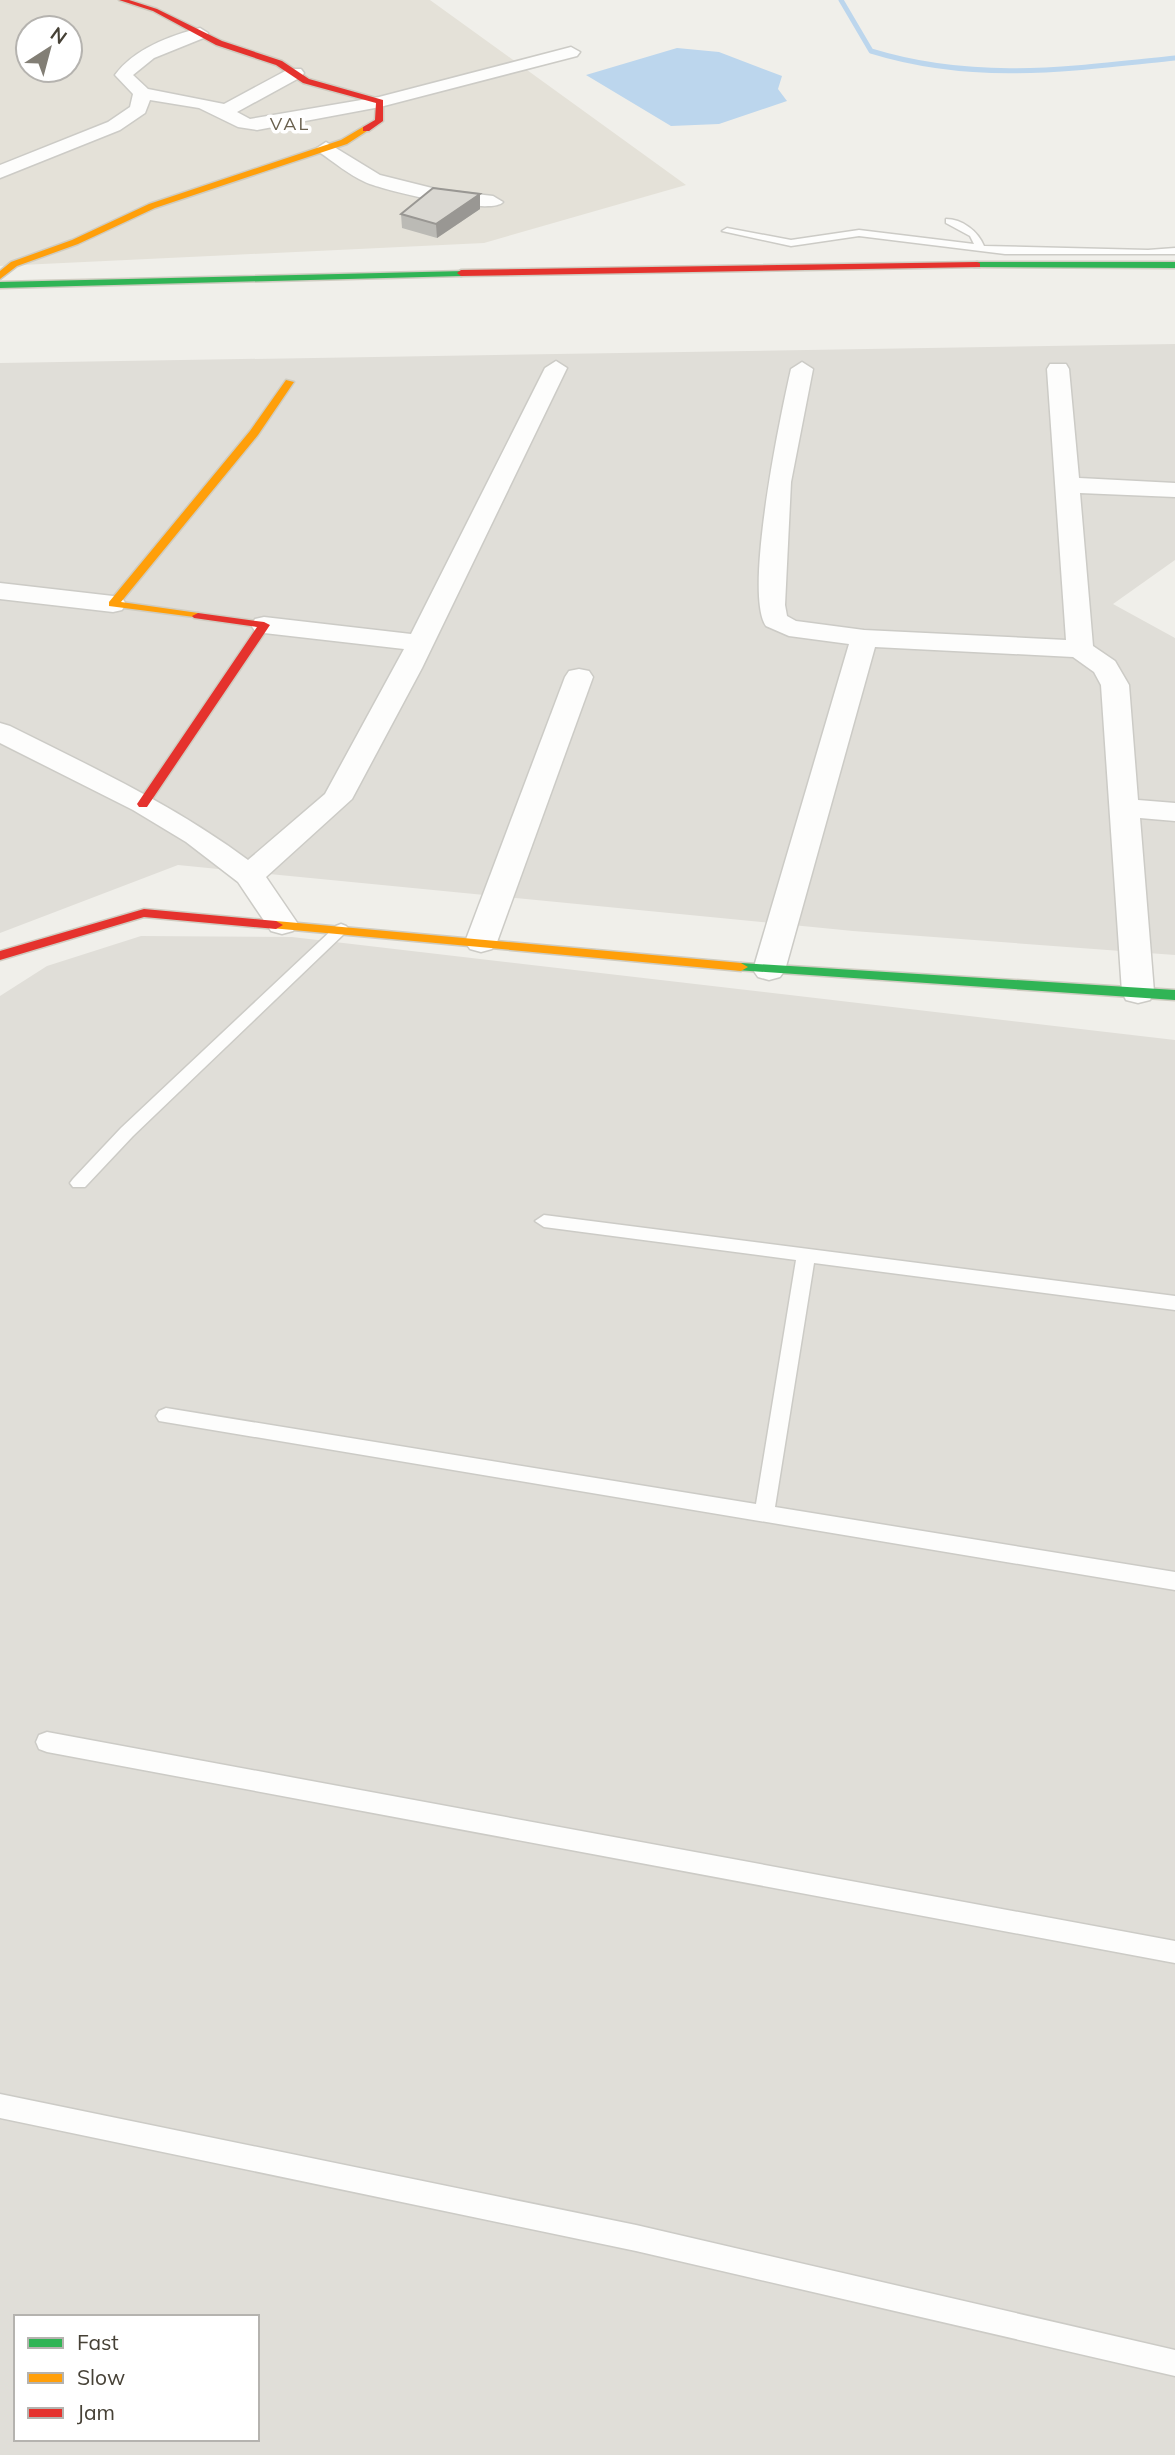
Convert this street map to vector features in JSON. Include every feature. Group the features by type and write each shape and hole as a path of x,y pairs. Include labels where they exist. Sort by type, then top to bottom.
{"street":[{"path":"122,0 155,10 200,33 279,63 306,81 380,102"},
{"path":"200,33 154,51 129,66 124,75 142,93 225,111 241,123 257,125 380,102 571,52"},
{"path":"225,111 295,73"},
{"path":"0,172 114,125 139,109 142,93"},
{"path":"5,268 75,243 165,202 241,174 344,142 379,121 380,102"},
{"path":"326,148 373,178 440,196 493,202"},
{"path":"0,285 579,270 939,264 1175,265"},
{"path":"249,875 337,799 419,643 556,368"},
{"path":"802,369 779,482 772,605 775,620 789,628 864,638 1080,649 1105,667 1115,685 1138,992"},
{"path":"1058,369 1080,649"},
{"path":"113,604 254,433 289,382"},
{"path":"1067,485 1175,490"},
{"path":"0,592 419,643"},
{"path":"143,804 264,625"},
{"path":"769,970 864,638"},
{"path":"481,943 579,677"},
{"path":"7,744 143,804 197,836 249,875 282,924"},
{"path":"1123,808 1175,812"},
{"path":"0,956 144,913 769,970 1175,995"}],"lane":[{"path":"949,221 974,234 981,249"},
{"path":"727,231 791,243 859,233 981,249 1148,253 1175,251"},
{"path":"79,1183 127,1132 341,929"},
{"path":"544,1221 1175,1303"},
{"path":"764,1514 806,1255"},
{"path":"166,1416 1175,1581"},
{"path":"47,1742 1175,1952"},
{"path":"0,2106 636,2238 1175,2363"}],"shaded area":[{"path":"0,0 430,0 686,185 484,243 0,266"},
{"path":"1175,344 1175,560 1113,604 1175,638 1175,955 853,931 178,865 0,933 0,363"},
{"path":"141,936 292,937 1175,1040 1175,2455 0,2455 0,996 47,966"}],"water":[{"path":"677,48 719,52 782,76 778,89 787,101 719,124 671,126 586,75"}],"building":[{"path":"433,188 480,194 436,224 401,214"}],"waterway":[{"path":"841,0 871,51 910,61 947,67 1022,71 1175,58"}],"traffic: fast":[{"path":"977,265 1175,265"},
{"path":"0,285 461,273"},
{"path":"741,967 1175,995"}],"traffic: slow":[{"path":"0,276 14,264 75,242 152,206 344,142 366,129"},
{"path":"198,616 113,604 254,433 289,382"},
{"path":"276,925 741,967"}],"traffic: jam":[{"path":"122,0 155,10 219,43 279,63 306,81 380,102 379,121 366,129"},
{"path":"461,273 977,265"},
{"path":"143,804 264,625 198,616"},
{"path":"0,956 144,913 276,925"}],"district":[{"name":"VAL","path":"290,124"}]}
